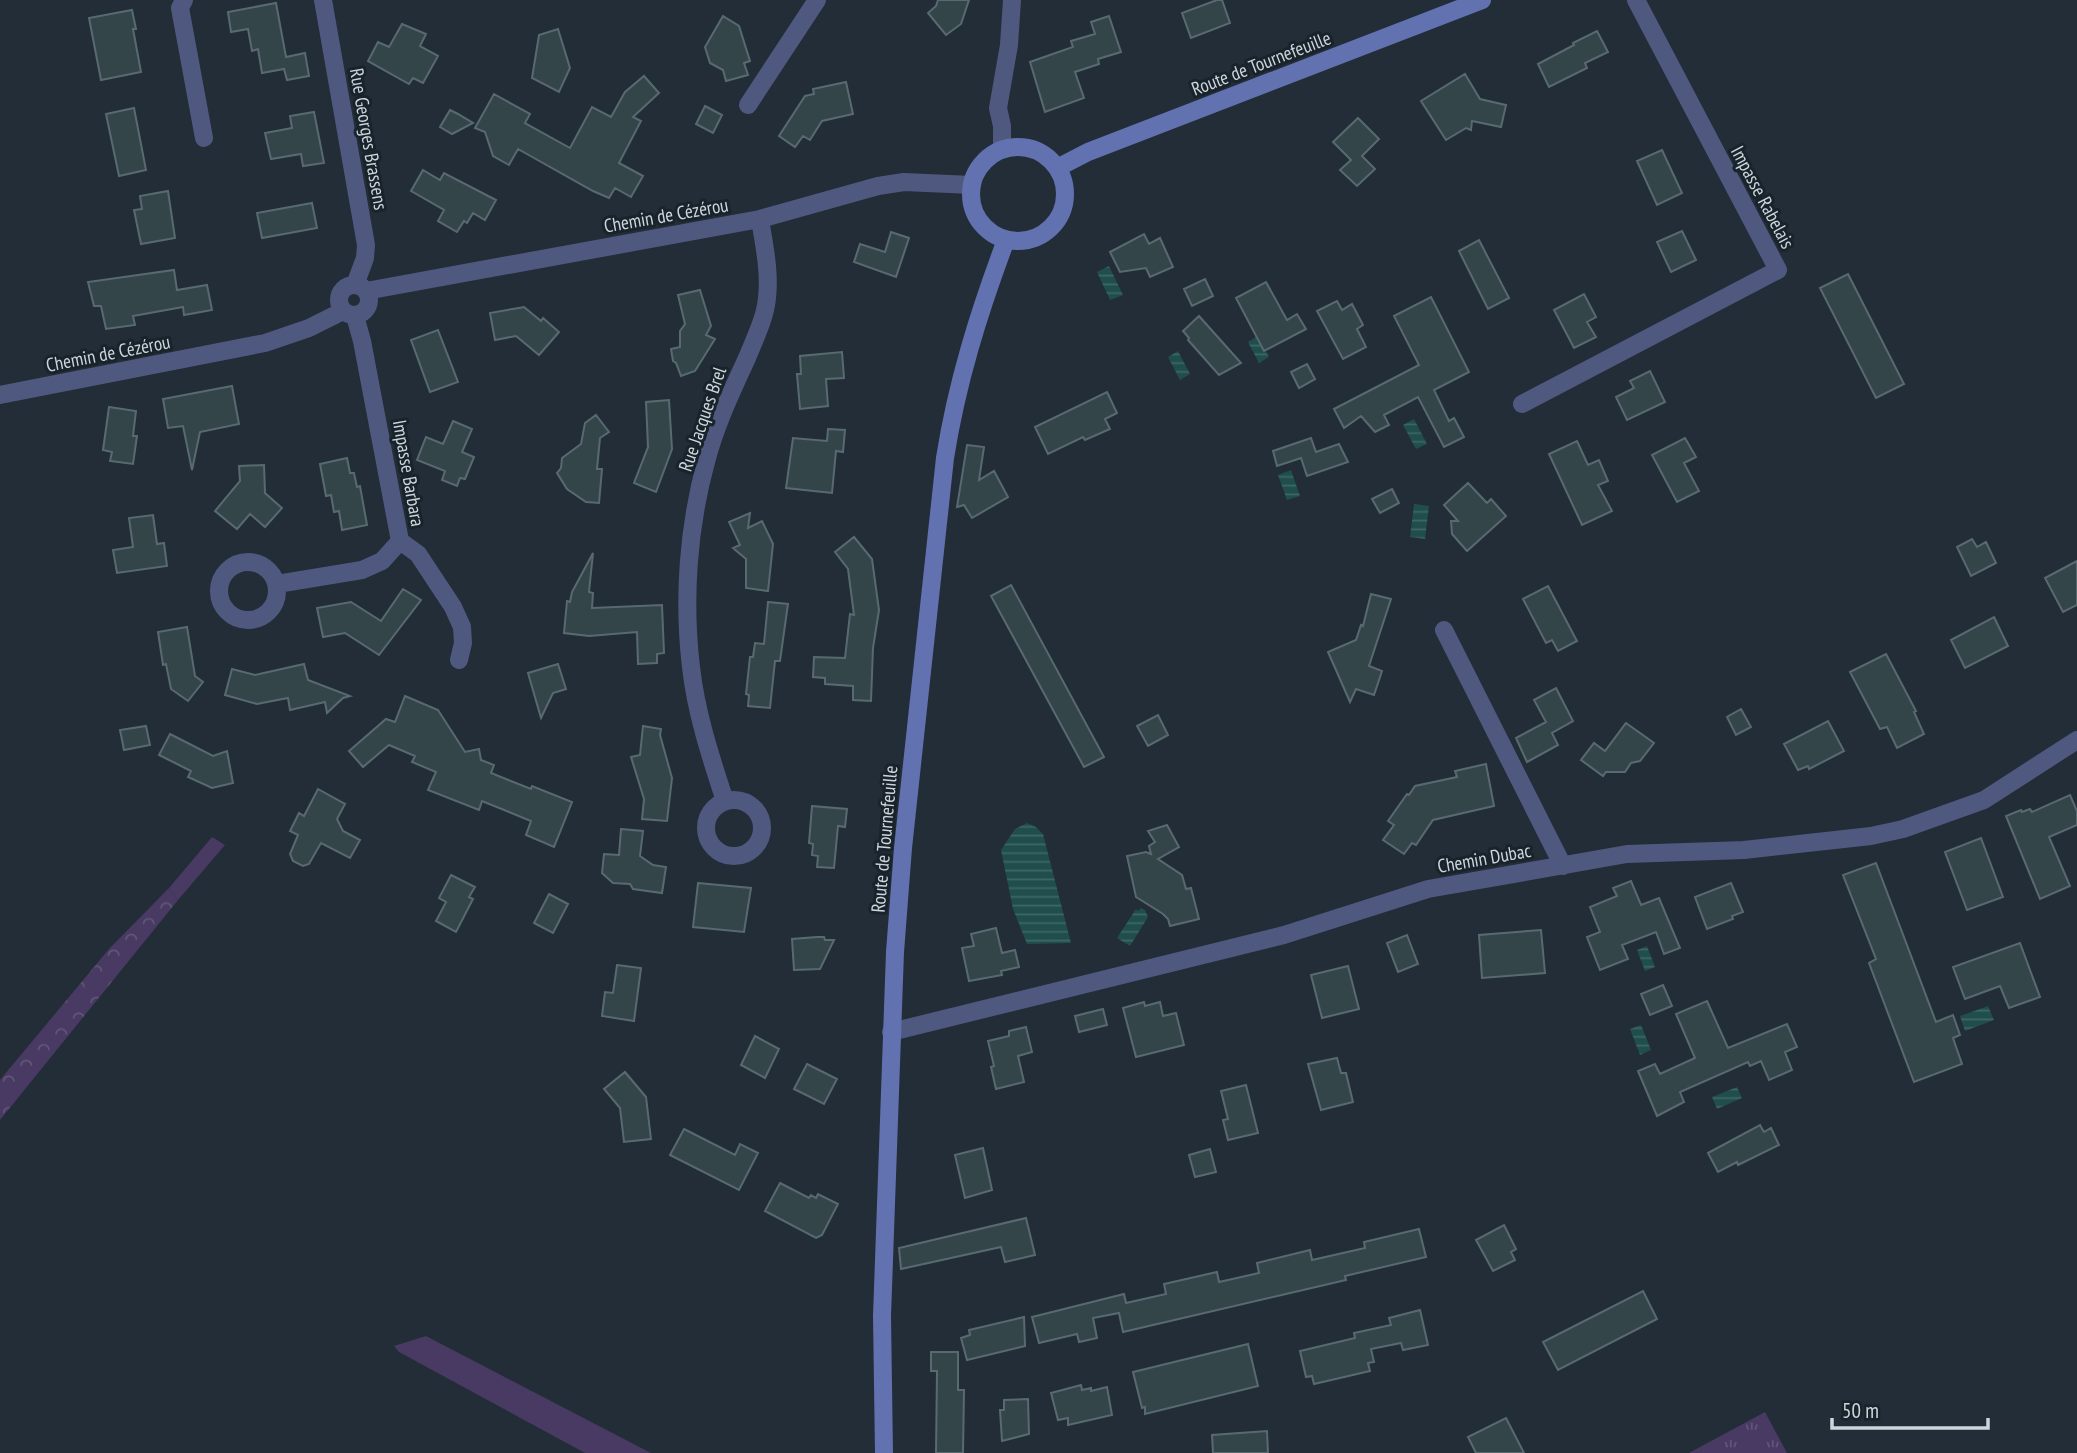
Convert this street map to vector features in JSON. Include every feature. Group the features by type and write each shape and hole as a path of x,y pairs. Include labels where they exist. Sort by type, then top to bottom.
{"street":[{"path":"184,0 180,8 204,138"},
{"name":"Rue Georges Brassens","path":"323,0 366,245 361,288"},
{"path":"748,104 817,0"},
{"path":"1002,149 1002,126 998,108 1009,45 1012,0"},
{"name":"Route de Tournefeuille","path":"1057,168 1088,152 1482,0"},
{"name":"Impasse Rabelais","path":"1522,404 1778,270 1636,0"},
{"path":"1030,148 1044,154 1057,168 1065,186 1065,199 1063,208 1049,230 1032,239 1006,240 995,236 977,218 971,202 973,177 981,164 1002,149 1030,148"},
{"name":"Chemin de Cézérou","path":"361,288 760,219 878,186 904,182 972,185"},
{"name":"Rue Jacques Brel","path":"725,801 707,746 691,668 688,617 690,540 706,460 731,392 762,322 767,298 768,267 760,219"},
{"name":"Route de Tournefeuille","path":"884,1453 882,1316 891,1032 903,848 952,412 965,358 1006,240"},
{"path":"345,287 361,288 369,304 364,312 349,313 338,301 339,296 345,287"},
{"name":"Chemin de Cézérou","path":"0,395 265,343 349,313"},
{"name":"Impasse Barbara","path":"349,313 375,405 400,541 418,554 453,607 462,626 463,643 459,660"},
{"path":"277,584 362,570 382,561 400,541"},
{"path":"1444,630 1563,866"},
{"name":"Chemin Dubac","path":"891,1032 1284,936 1428,889 1627,854 1744,850 1903,830 1984,800 2077,740"}],"green space":[{"path":"212,837 225,845 178,900 169,888"},
{"path":"169,888 178,900 0,1120 0,1080 109,949"},
{"path":"426,1336 651,1453 585,1453 399,1352 394,1346"},
{"path":"1765,1412 1787,1453 1689,1453"}],"shaded area":[{"path":"1109,266 1123,295 1110,300 1097,272"},
{"path":"1258,336 1269,357 1259,363 1248,342"},
{"path":"1178,351 1190,374 1180,380 1168,357"},
{"path":"1414,419 1427,444 1416,449 1403,425"},
{"path":"1291,470 1300,496 1287,500 1278,475"},
{"path":"1414,504 1429,506 1425,539 1410,537"},
{"path":"1027,823 1043,834 1071,943 1027,944 1013,909 1001,850 1015,829"},
{"path":"1141,908 1148,917 1130,946 1117,938 1136,909 1138,911"},
{"path":"1647,946 1655,967 1645,971 1637,950"},
{"path":"1988,1006 1994,1020 1965,1031 1960,1016"},
{"path":"1641,1025 1651,1050 1640,1055 1630,1029"},
{"path":"1737,1087 1742,1098 1717,1109 1712,1097"}],"building":[{"path":"938,0 969,0 961,24 946,35 928,13"},
{"path":"1222,0 1230,23 1191,38 1182,13"},
{"path":"276,3 286,57 305,53 309,76 287,80 284,69 262,73 258,49 252,51 248,29 231,32 228,12"},
{"path":"132,10 141,72 101,80 89,18"},
{"path":"723,16 739,26 750,61 744,63 748,75 726,81 723,70 710,63 705,47"},
{"path":"1109,16 1121,52 1098,59 1099,64 1075,72 1084,98 1045,112 1030,62 1073,47 1071,41 1095,34 1091,22"},
{"path":"402,24 426,34 420,46 438,56 423,83 413,78 409,84 368,61 378,42 389,47"},
{"path":"558,29 570,68 559,92 532,78 539,35"},
{"path":"1597,31 1608,52 1585,63 1587,68 1549,87 1538,64"},
{"path":"1465,74 1480,99 1506,105 1501,127 1472,121 1471,130 1466,128 1446,140 1421,101"},
{"path":"644,76 659,93 633,117 641,121 619,163 643,176 631,197 615,188 609,198 518,149 509,165 493,156 485,132 475,128 494,94 530,114 525,123 570,148 592,107 611,117 625,92"},
{"path":"846,82 853,114 822,121 810,140 803,136 795,147 779,136 805,96 814,94 813,89"},
{"path":"705,106 722,115 713,133 696,124"},
{"path":"134,108 146,170 119,176 106,114"},
{"path":"450,110 473,123 452,134 440,127"},
{"path":"314,112 324,163 303,166 301,154 271,159 265,133 292,128 290,116"},
{"path":"1358,118 1379,139 1362,156 1375,169 1357,186 1340,170 1351,160 1333,142"},
{"path":"1662,150 1682,193 1657,205 1637,161"},
{"path":"423,170 440,180 444,173 496,200 485,220 473,213 457,232 438,221 444,210 411,191"},
{"path":"168,191 175,238 141,244 134,210 142,209 140,196"},
{"path":"312,203 317,228 262,238 257,213"},
{"path":"1682,231 1696,260 1671,272 1657,242"},
{"path":"891,232 909,238 896,277 854,262 860,244 885,252"},
{"path":"1144,234 1149,244 1160,238 1173,267 1150,277 1146,268 1120,272 1110,252"},
{"path":"1479,240 1509,298 1488,309 1459,251"},
{"path":"174,270 177,290 207,285 212,310 184,315 183,307 133,316 135,325 106,329 101,306 94,306 88,282"},
{"path":"1848,274 1904,384 1876,398 1820,288"},
{"path":"1205,279 1213,296 1192,306 1184,289"},
{"path":"1266,282 1287,320 1297,314 1306,329 1264,351 1236,298"},
{"path":"700,290 711,326 706,335 715,339 695,371 681,376 673,361 671,349 680,347 680,331 685,324 678,295"},
{"path":"1584,294 1596,317 1587,322 1596,337 1574,348 1554,310"},
{"path":"1431,297 1469,372 1434,390 1449,421 1454,418 1464,437 1444,447 1418,397 1384,415 1389,425 1375,432 1361,416 1344,428 1334,409 1419,365 1394,316"},
{"path":"1337,301 1342,310 1352,304 1363,325 1357,329 1366,347 1343,359 1317,311"},
{"path":"524,307 559,332 539,355 516,336 495,340 490,313"},
{"path":"1199,316 1241,363 1219,375 1183,331"},
{"path":"438,330 458,382 430,392 411,340"},
{"path":"842,352 844,378 826,379 828,406 800,409 797,374 801,374 800,356"},
{"path":"1307,364 1315,379 1299,388 1291,372"},
{"path":"1650,371 1665,402 1627,420 1616,397 1634,388 1630,381"},
{"path":"232,386 239,424 200,432 192,470 183,426 168,428 163,399"},
{"path":"1107,392 1117,413 1105,419 1110,429 1085,440 1083,437 1048,454 1035,427"},
{"path":"669,400 672,449 656,492 634,483 648,447 646,402"},
{"path":"109,407 136,411 133,436 137,436 133,464 110,461 112,452 103,450"},
{"path":"596,415 609,432 600,438 597,469 602,469 599,503 586,502 567,489 557,473 561,468 562,458 581,444 585,423"},
{"path":"453,421 472,429 462,452 474,457 465,479 460,478 457,486 442,480 445,471 417,460 426,437 443,444"},
{"path":"828,429 845,430 843,452 836,451 832,493 786,488 793,438 827,441"},
{"path":"1311,438 1316,452 1339,444 1348,462 1307,476 1301,458 1277,466 1273,451"},
{"path":"1685,438 1696,457 1684,463 1699,491 1677,502 1652,455"},
{"path":"1577,441 1588,465 1599,460 1608,481 1598,485 1612,511 1582,525 1549,454"},
{"path":"967,445 984,447 979,480 994,471 1008,497 972,518 964,505 957,507"},
{"path":"347,458 350,473 354,473 357,487 360,486 367,525 342,530 339,511 334,512 331,495 326,496 320,464"},
{"path":"264,465 265,493 282,508 265,527 250,514 237,529 215,511 240,481 239,466"},
{"path":"1468,483 1487,503 1491,499 1506,516 1467,551 1452,534 1451,521 1458,521 1444,505"},
{"path":"1392,489 1399,503 1380,513 1372,499"},
{"path":"750,513 748,528 762,521 773,544 768,591 746,588 746,559 733,548 740,545 729,522"},
{"path":"153,515 157,544 164,543 167,566 117,573 113,550 133,547 129,518"},
{"path":"854,537 872,559 879,610 873,648 871,701 853,700 853,686 825,684 825,678 813,677 814,657 845,658 850,614 854,615 848,569 835,552"},
{"path":"1972,539 1977,547 1986,542 1996,563 1971,576 1957,547"},
{"path":"593,553 589,592 593,593 592,608 662,605 664,653 657,654 657,663 638,664 637,632 589,636 564,633 567,601 570,602 572,592"},
{"path":"2077,561 2077,605 2063,612 2045,578"},
{"path":"1011,585 1104,757 1084,767 991,596"},
{"path":"1548,586 1577,641 1558,651 1552,640 1546,643 1523,599"},
{"path":"403,589 421,600 379,655 345,633 323,637 317,608 351,602 381,621"},
{"path":"1371,594 1391,599 1369,666 1382,671 1374,695 1356,689 1350,702 1328,652 1356,640 1361,625 1363,626"},
{"path":"768,602 788,604 780,661 775,661 770,708 748,706 749,695 746,694 750,657 753,657 755,643 764,644"},
{"path":"1994,617 2008,646 1965,668 1951,640"},
{"path":"187,627 195,676 203,682 188,701 171,689 166,664 163,665 158,632"},
{"path":"1886,654 1916,711 1914,712 1924,734 1897,748 1887,727 1880,729 1850,672"},
{"path":"304,664 308,680 350,696 343,698 327,713 325,702 290,710 288,698 257,704 225,695 232,669 255,675"},
{"path":"558,664 566,689 553,693 541,718 528,673"},
{"path":"1556,688 1573,721 1552,733 1558,745 1527,762 1516,738 1546,722 1534,700"},
{"path":"405,696 438,710 465,752 479,749 481,760 494,765 491,773 572,802 554,847 526,835 531,821 482,801 479,810 428,790 436,772 412,762 415,756 389,745 363,767 349,751 386,719 395,722"},
{"path":"1741,709 1751,727 1736,735 1727,717"},
{"path":"1158,715 1168,735 1148,746 1137,726"},
{"path":"1828,721 1844,751 1809,769 1808,766 1798,770 1784,744"},
{"path":"1626,723 1654,743 1640,761 1631,763 1625,772 1606,772 1603,776 1581,760 1594,743 1605,751"},
{"path":"146,726 150,745 124,750 120,730"},
{"path":"643,726 661,729 660,735 672,778 667,821 642,819 644,799 631,757 640,755"},
{"path":"170,734 213,756 227,751 233,783 212,788 188,777 191,771 159,755"},
{"path":"1486,764 1494,806 1433,820 1416,845 1412,843 1404,854 1383,840 1394,825 1388,821 1415,786 1457,777 1455,771"},
{"path":"318,789 345,804 337,819 343,831 360,840 350,858 321,843 309,864 303,866 293,861 290,854 298,835 290,831 299,813 304,816"},
{"path":"2070,795 2077,811 2077,825 2049,837 2070,886 2040,899 2006,816 2021,810 2030,809 2032,812"},
{"path":"812,806 847,809 845,827 838,826 834,868 817,867 818,856 812,855 813,844 809,843"},
{"path":"1167,825 1179,847 1158,859 1182,875 1186,889 1191,888 1199,919 1170,926 1163,914 1136,897 1127,856 1146,852 1151,854 1149,846 1155,842 1148,831"},
{"path":"621,829 643,831 640,856 653,865 666,867 662,893 633,889 630,884 613,883 602,873 604,854 619,855"},
{"path":"1981,838 2003,897 1967,910 1945,852"},
{"path":"1876,863 1936,1022 1953,1015 1960,1035 1953,1038 1962,1064 1914,1082 1869,963 1876,959 1843,875"},
{"path":"451,875 475,887 469,897 473,899 456,932 436,921 446,902 439,898"},
{"path":"1631,881 1641,905 1659,898 1680,948 1664,954 1656,932 1622,945 1628,959 1600,970 1587,937 1600,932 1590,907 1617,896 1613,888"},
{"path":"698,883 751,888 744,932 693,927"},
{"path":"1731,883 1743,912 1707,929 1695,897"},
{"path":"549,894 568,904 553,933 534,923"},
{"path":"996,928 1002,953 1015,950 1019,967 1001,971 1002,975 969,981 962,948 974,946 971,934"},
{"path":"1541,930 1545,973 1482,978 1479,935"},
{"path":"1407,935 1418,964 1398,972 1387,943"},
{"path":"824,937 825,940 834,940 820,969 794,970 792,939"},
{"path":"2020,943 2040,997 2009,1008 2000,986 1965,999 1953,967"},
{"path":"617,965 641,968 634,1021 602,1016 605,992 613,993"},
{"path":"1348,966 1359,1009 1322,1018 1311,975"},
{"path":"1663,985 1672,1006 1650,1015 1641,994"},
{"path":"1707,1001 1728,1048 1787,1024 1797,1047 1785,1052 1792,1070 1769,1080 1761,1061 1750,1066 1748,1062 1680,1092 1684,1102 1657,1116 1638,1071 1655,1064 1660,1074 1695,1058 1676,1014"},
{"path":"1144,1002 1145,1006 1160,1002 1163,1016 1176,1013 1184,1045 1136,1057 1123,1008"},
{"path":"1103,1009 1107,1025 1079,1032 1075,1016"},
{"path":"1026,1027 1032,1052 1018,1056 1024,1082 996,1089 988,1041 1009,1036 1009,1031"},
{"path":"755,1036 779,1049 765,1078 741,1065"},
{"path":"1337,1058 1341,1073 1346,1073 1353,1102 1321,1110 1308,1064"},
{"path":"807,1064 837,1079 824,1104 794,1089"},
{"path":"625,1072 646,1097 651,1139 624,1142 620,1108 604,1089"},
{"path":"1246,1085 1258,1133 1228,1140 1223,1120 1228,1119 1221,1091"},
{"path":"1760,1125 1764,1132 1771,1128 1779,1145 1718,1172 1708,1153"},
{"path":"684,1129 735,1155 740,1144 758,1153 739,1190 670,1155"},
{"path":"983,1148 992,1190 965,1198 955,1155"},
{"path":"1210,1149 1216,1172 1195,1177 1189,1155"},
{"path":"780,1183 809,1198 811,1195 816,1198 818,1194 838,1204 822,1235 816,1238 765,1211"},
{"path":"1026,1218 1035,1255 1005,1262 1001,1247 901,1269 899,1248"},
{"path":"1504,1225 1516,1249 1511,1252 1515,1260 1493,1271 1476,1240"},
{"path":"1419,1229 1426,1257 1345,1276 1346,1280 1123,1332 1119,1313 1093,1318 1097,1338 1079,1342 1077,1334 1039,1343 1032,1317 1124,1294 1126,1303 1166,1294 1164,1284 1217,1272 1219,1282 1259,1273 1257,1263 1310,1250 1312,1260 1365,1248 1364,1242"},
{"path":"1643,1291 1657,1319 1558,1370 1543,1342"},
{"path":"1420,1310 1428,1345 1403,1350 1401,1343 1371,1349 1374,1362 1368,1363 1370,1371 1314,1384 1312,1376 1306,1377 1300,1351 1355,1338 1354,1333 1391,1325 1389,1318"},
{"path":"1024,1317 1025,1346 967,1360 961,1338 970,1335 969,1330"},
{"path":"1248,1344 1258,1386 1145,1414 1133,1372"},
{"path":"931,1352 958,1352 958,1390 964,1390 963,1453 936,1453 937,1371 931,1371"},
{"path":"1081,1385 1082,1390 1091,1388 1091,1391 1107,1387 1112,1415 1068,1425 1068,1418 1058,1420 1051,1393"},
{"path":"1028,1399 1029,1434 1002,1441 1000,1410 1004,1410 1004,1400"},
{"path":"1506,1418 1524,1453 1476,1453 1468,1437"},
{"path":"1267,1431 1268,1453 1213,1453 1212,1435"}]}
